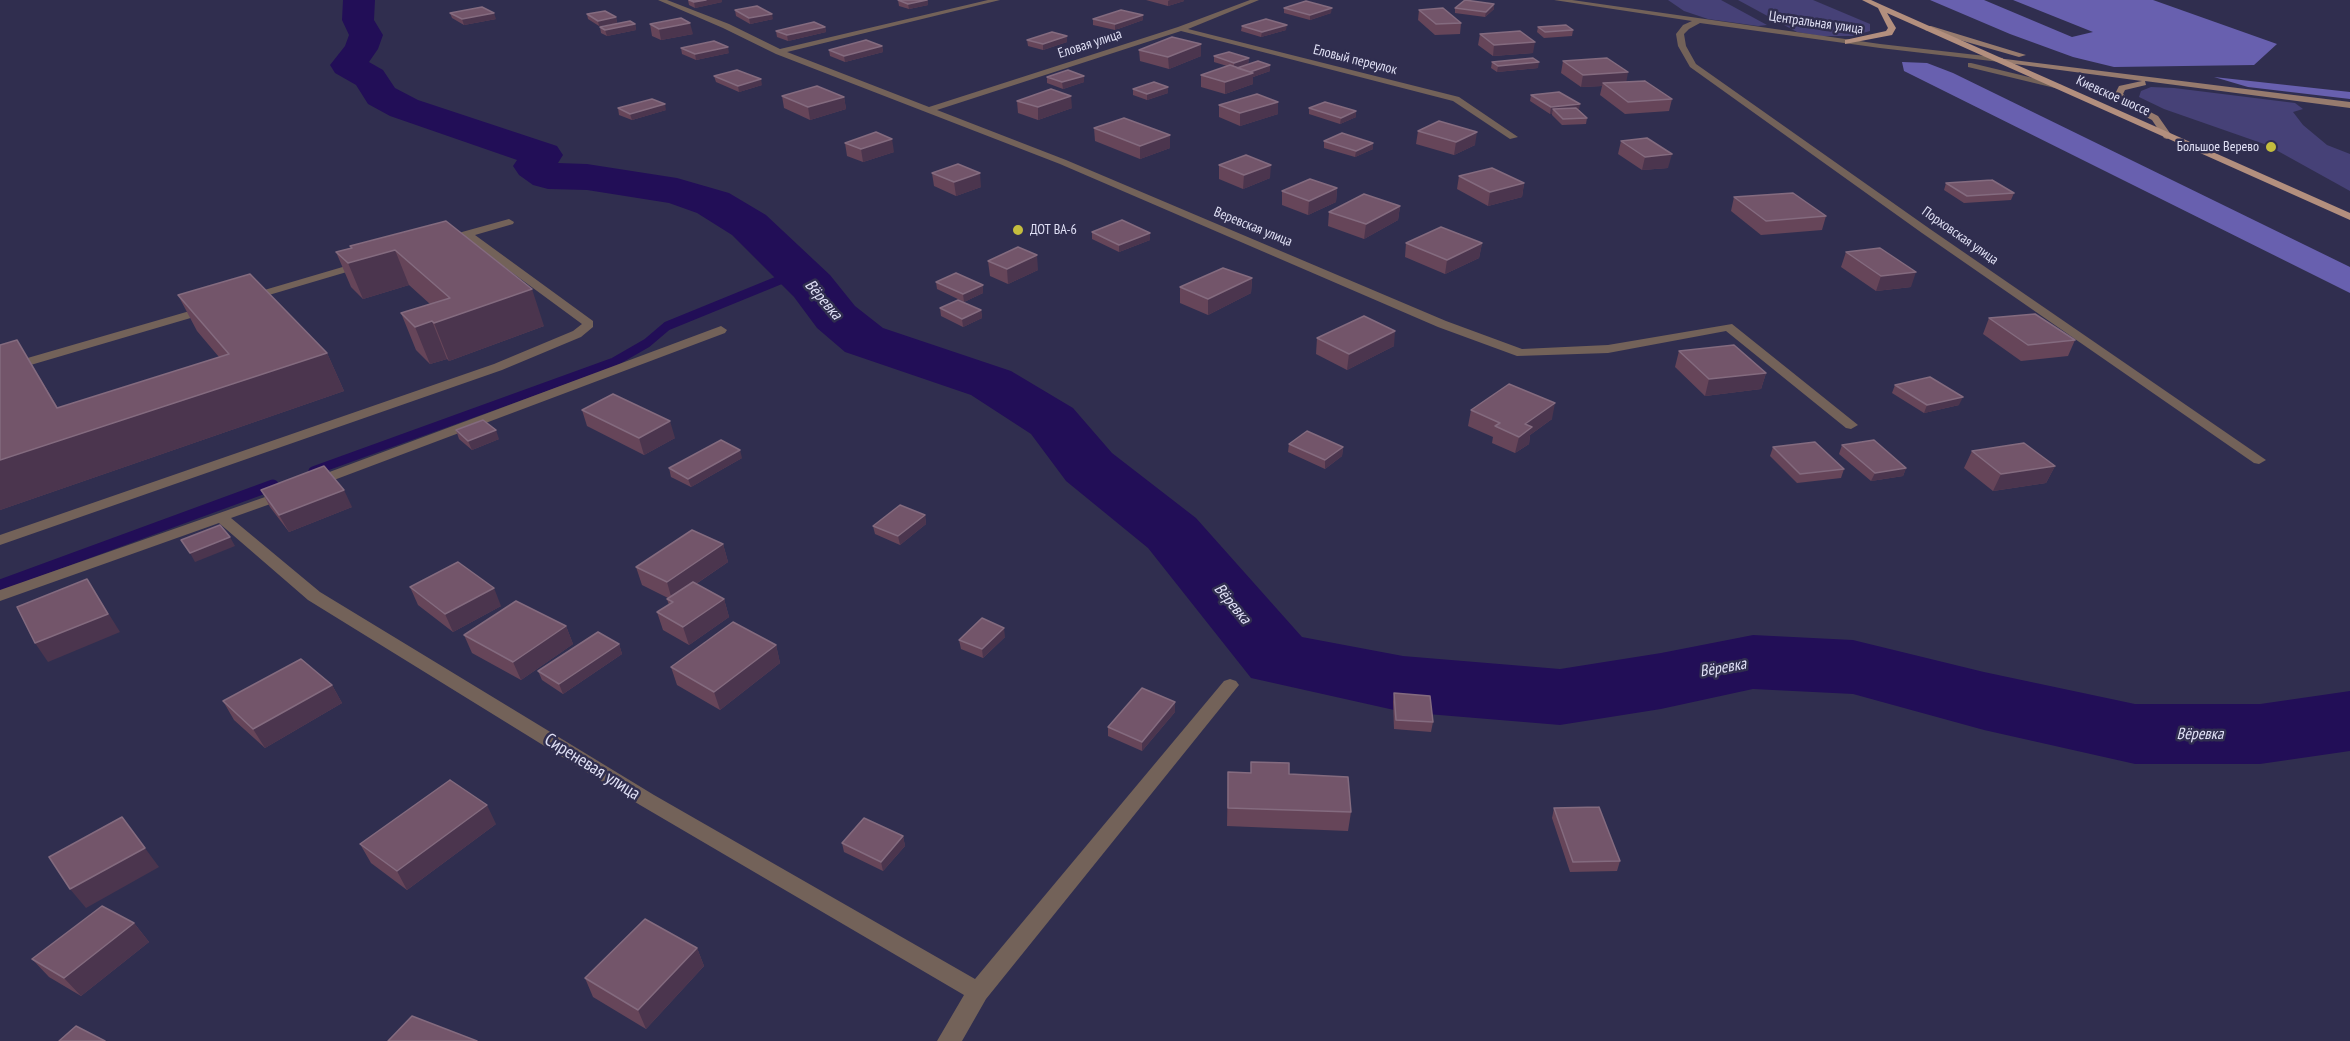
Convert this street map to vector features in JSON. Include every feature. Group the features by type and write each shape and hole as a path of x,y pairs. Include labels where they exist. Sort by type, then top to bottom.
{"main road":[{"name":"Киевское шоссе","path":"1865,0 2350,217"},
{"path":"1848,42 1889,33 1892,28 1880,6"}],"street":[{"name":"Веревская улица","path":"661,0 726,26 779,52 1063,162 1442,324 1521,353 1608,349 1728,327 1851,425"},
{"path":"779,52 997,0"},
{"name":"Еловая улица","path":"931,110 1181,29 1256,0"},
{"name":"Центральная улица","path":"1557,0 1848,42 2000,60"},
{"name":"Порховская улица","path":"1698,21 1686,27 1680,34 1682,46 1693,65 1926,231 2259,460"},
{"path":"1928,28 2031,58 2116,76"},
{"name":"Еловый переулок","path":"1181,29 1456,99 1513,137"},
{"path":"1880,46 2059,87"},
{"path":"2000,60 2350,105"},
{"path":"2167,136 2155,118 2130,105 2119,94 2122,88 2130,85 2173,83"},
{"path":"444,241 509,222"},
{"path":"0,540 498,367 577,334 589,324 466,234"},
{"path":"0,370 378,260"},
{"path":"0,596 222,518 721,330"},
{"name":"Сиреневая улица","path":"222,518 314,596 647,800 978,992"},
{"path":"949,1041 978,992 1230,685"}],"shaded area":[{"path":"1668,0 1721,0 1767,25 1758,26 1708,19 1684,11"},
{"path":"1738,0 1813,0 1870,24 1870,31 1852,36 1821,36 1797,32"},
{"path":"1930,0 1984,0 2072,37 2093,32 2013,0 2153,0 2277,44 2254,65 2114,67 2073,57 2010,34"},
{"path":"1902,62 1927,63 1953,73 2350,267 2350,293 1904,71"},
{"path":"2214,77 2350,92 2350,99 2248,87"},
{"path":"2151,87 2295,103 2303,109 2293,112 2303,125 2327,145 2350,154 2350,191 2267,145 2164,109 2139,97 2141,91"}],"building":[{"path":"898,0 927,0 908,4"},
{"path":"1465,0 1494,4 1486,12 1455,8"},
{"path":"1306,1 1332,8 1310,15 1284,8"},
{"path":"757,6 772,14 749,18 735,10"},
{"path":"482,7 494,13 462,19 450,13"},
{"path":"1443,8 1461,23 1436,24 1419,10"},
{"path":"1121,10 1143,15 1115,24 1093,19"},
{"path":"605,11 616,17 598,21 587,14"},
{"path":"681,18 690,23 659,29 650,24"},
{"path":"1266,19 1287,25 1262,32 1242,26"},
{"path":"630,21 635,24 605,30 600,27"},
{"path":"814,22 825,27 787,35 776,31"},
{"path":"1566,25 1573,30 1545,32 1538,27"},
{"path":"1520,31 1535,42 1494,45 1480,34"},
{"path":"1052,32 1067,36 1043,44 1027,40"},
{"path":"1172,37 1201,44 1168,57 1139,50"},
{"path":"866,40 882,46 844,56 829,50"},
{"path":"714,41 728,47 695,54 681,48"},
{"path":"1229,52 1249,58 1234,63 1214,56"},
{"path":"1533,58 1539,62 1498,66 1492,62"},
{"path":"1607,58 1628,72 1583,75 1563,61"},
{"path":"1258,61 1270,65 1250,72 1237,68"},
{"path":"1230,65 1253,73 1225,82 1201,75"},
{"path":"737,70 761,79 738,86 714,76"},
{"path":"1068,70 1084,76 1062,82 1047,77"},
{"path":"1645,81 1672,99 1628,102 1603,83"},
{"path":"1154,82 1168,87 1147,94 1133,89"},
{"path":"817,86 844,97 808,107 782,96"},
{"path":"1051,89 1071,96 1038,107 1017,101"},
{"path":"1559,92 1580,104 1551,107 1531,95"},
{"path":"1257,94 1278,102 1240,113 1219,105"},
{"path":"652,99 665,104 630,114 618,108"},
{"path":"1325,102 1356,111 1341,118 1309,108"},
{"path":"1576,108 1587,118 1563,119 1553,109"},
{"path":"1124,118 1170,135 1140,146 1094,128"},
{"path":"1439,121 1477,132 1456,142 1418,131"},
{"path":"876,132 892,139 861,149 845,143"},
{"path":"1342,133 1373,143 1356,151 1324,141"},
{"path":"1647,138 1672,154 1645,157 1621,141"},
{"path":"1246,155 1271,165 1244,175 1219,165"},
{"path":"958,164 980,173 954,182 932,173"},
{"path":"1492,168 1524,183 1490,192 1459,176"},
{"path":"1310,179 1337,188 1309,201 1282,191"},
{"path":"1992,180 2014,193 1967,196 1946,183"},
{"path":"1793,193 1826,216 1766,221 1734,197"},
{"path":"1364,194 1400,206 1366,224 1329,212"},
{"path":"1122,220 1150,233 1119,245 1092,232"},
{"path":"446,221 532,289 434,323 432,321 415,327 401,313 450,298 395,250 348,263 336,252 352,248 350,246"},
{"path":"1441,227 1482,243 1447,260 1406,243"},
{"path":"1018,247 1037,255 1007,269 988,261"},
{"path":"1880,248 1916,272 1881,276 1846,252"},
{"path":"1223,268 1252,278 1208,299 1180,287"},
{"path":"956,273 983,285 963,294 936,282"},
{"path":"250,274 327,353 0,460 0,345 17,340 57,408 229,354 178,295"},
{"path":"958,300 981,310 962,319 940,308"},
{"path":"2035,314 2075,340 2028,345 1989,318"},
{"path":"1364,316 1395,331 1349,354 1317,338"},
{"path":"1734,345 1766,373 1709,379 1679,351"},
{"path":"1930,377 1963,397 1927,405 1895,385"},
{"path":"1509,384 1555,403 1525,424 1532,427 1519,437 1495,426 1500,423 1471,410"},
{"path":"613,394 670,421 639,438 582,410"},
{"path":"483,420 496,430 468,441 456,430"},
{"path":"1307,431 1343,447 1325,460 1289,444"},
{"path":"721,440 740,450 688,479 669,468"},
{"path":"1874,440 1906,468 1875,473 1842,445"},
{"path":"1815,442 1844,469 1800,474 1773,447"},
{"path":"2024,443 2055,466 2001,474 1972,451"},
{"path":"324,466 344,490 279,515 261,490"},
{"path":"900,505 925,515 898,536 873,526"},
{"path":"220,525 230,537 190,553 181,540"},
{"path":"692,530 723,544 667,582 636,567"},
{"path":"458,562 494,588 445,614 410,587"},
{"path":"87,579 108,614 35,643 17,607"},
{"path":"693,582 724,599 683,627 657,612 673,602 667,599"},
{"path":"516,601 566,626 513,662 464,635"},
{"path":"982,618 1004,628 982,649 959,640"},
{"path":"733,622 776,645 714,692 671,667"},
{"path":"598,632 619,644 559,684 538,671"},
{"path":"301,659 332,685 253,729 223,701"},
{"path":"1142,688 1175,702 1142,742 1108,727"},
{"path":"1394,693 1430,696 1433,722 1396,720"},
{"path":"1251,762 1289,763 1289,774 1348,777 1351,812 1228,808 1228,772 1251,773"},
{"path":"450,780 487,805 397,871 360,844"},
{"path":"1599,807 1620,861 1573,862 1554,808"},
{"path":"122,817 145,848 70,889 49,857"},
{"path":"864,818 903,836 881,862 842,843"},
{"path":"102,906 134,923 64,978 32,959"},
{"path":"645,919 697,948 638,1010 585,978"},
{"path":"412,1016 477,1041 388,1041"},
{"path":"76,1026 105,1041 59,1041"}],"waterway":[{"name":"Вёревка","path":"359,0 358,20 366,35 361,49 348,65 370,78 381,96 404,108 542,155 534,166 548,176 587,177 677,191 713,203 749,225 812,286 836,317 864,340 991,383 1052,421 1089,467 1172,533 1278,659 1403,684 1560,697 1661,681 1753,662 1853,667 1984,701 2135,734 2260,734 2350,721"},
{"path":"788,277 798,273"},
{"path":"313,471 614,362 647,343 667,326 792,275"},
{"path":"0,585 273,485"}],"place":[{"name":"Большое Верево","path":"2271,147"},
{"name":"ДОТ ВА-6","path":"1018,230"}]}
